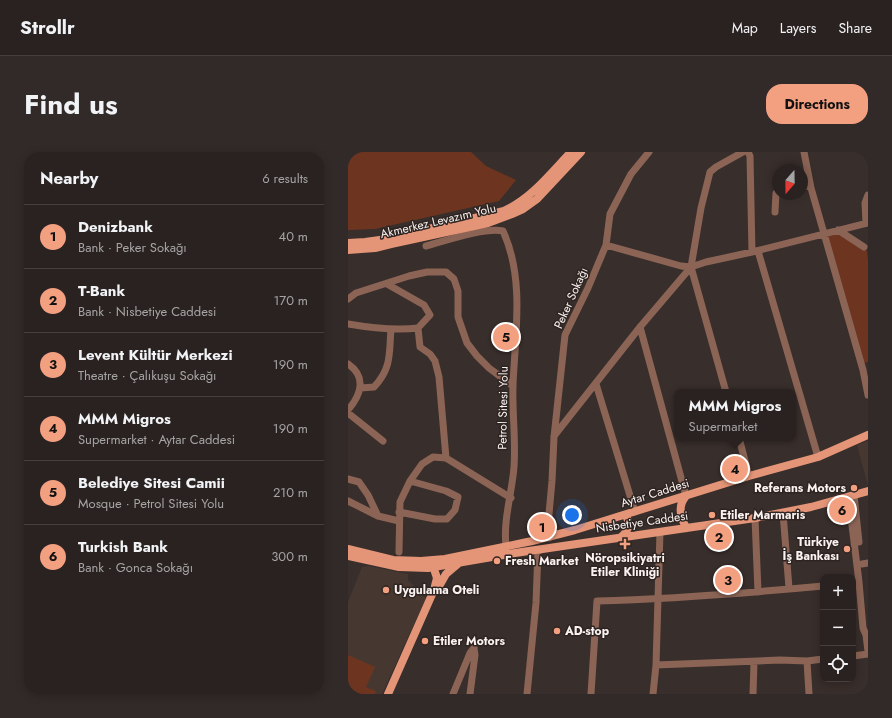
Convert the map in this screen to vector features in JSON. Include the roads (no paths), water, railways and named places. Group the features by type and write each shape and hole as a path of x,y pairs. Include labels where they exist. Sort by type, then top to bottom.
{"main road":[{"name":"Akmerkez Levazım Yolu","path":"348,243 388,239 504,211 528,198 571,152"},
{"name":"Akmerkez Levazım Yolu","path":"348,250 375,248 488,223 512,214 523,209 536,199 581,152"},
{"name":"Aytar Caddesi","path":"445,559 549,538 749,476 818,457 868,434"},
{"name":"Nisbetiye Caddesi","path":"348,548 393,560 432,564 461,562 755,518 811,507 868,491"},
{"path":"686,496 682,501 680,510 686,528"},
{"path":"621,537 626,533 628,528 628,520 626,515"},
{"path":"348,544 370,554"},
{"name":"Nisbetiye Caddesi","path":"348,556 399,567 422,569 445,559"},
{"path":"430,600 446,574 461,562"},
{"path":"388,694 430,600 437,580 437,575 432,564"}],"street":[{"name":"Peker Sokağı","path":"549,538 548,525 554,437 566,335 606,245 610,214 631,174 649,152"},
{"path":"725,389 691,267 701,208 710,172 743,152"},
{"path":"748,152 750,156 755,251 818,457"},
{"path":"804,152 810,185 865,369 868,395"},
{"path":"606,245 681,266 691,267 706,262 867,223 864,203 867,199"},
{"path":"775,212 776,200"},
{"name":"Petrol Sitesi Yolu","path":"426,246 496,230 503,231 510,246 514,270 516,304 516,351 513,386 514,466 511,498 505,533 506,546"},
{"path":"838,230 864,247"},
{"path":"554,437 640,327 691,267"},
{"path":"348,299 356,293 409,276 427,272 446,272 454,279 458,291 458,317 467,343 477,356 513,386"},
{"path":"682,277 695,281"},
{"path":"348,324 391,329 418,328 430,315 424,305 387,284"},
{"path":"640,327 686,496"},
{"path":"418,328 420,347 430,354 435,361 439,377 446,458"},
{"path":"360,388 374,387 386,369 388,364 391,329"},
{"path":"348,364 360,377 360,388 356,401 348,410"},
{"path":"596,384 635,512"},
{"path":"348,413 383,441"},
{"path":"740,441 749,476"},
{"path":"398,552 400,502 410,481 422,464 432,457 446,458 511,498"},
{"path":"348,478 360,482 378,516"},
{"path":"399,512 435,519 448,519 455,510 458,497 446,491 410,481"},
{"path":"850,496 865,563 858,582"},
{"path":"850,496 850,509 858,582 867,632 868,651"},
{"path":"348,501 378,516 399,522"},
{"path":"783,513 789,588"},
{"path":"755,518 758,592"},
{"path":"653,694 656,665 660,532"},
{"path":"527,694 536,603 538,550"},
{"path":"591,694 597,601 658,600 820,586"},
{"path":"453,694 470,653 474,648 475,655 470,694"},
{"path":"856,656 868,654"},
{"path":"656,665 820,659"},
{"path":"807,661 809,694"},
{"path":"754,662 754,694"}],"place":[{"name":"Belediye Sitesi Camii","path":"506,337"},
{"name":"MMM Migros","path":"735,469"},
{"name":"Referans Motors","path":"854,488"},
{"name":"Turkish Bank","path":"842,510"},
{"name":"Etiler Marmaris","path":"712,515"},
{"name":"Denizbank","path":"542,527"},
{"name":"T-Bank","path":"719,537"},
{"name":"Nöropsikiyatri Etiler Kliniği","path":"625,544"},
{"name":"Türkiye İş Bankası","path":"847,549"},
{"name":"Fresh Market","path":"497,561"},
{"name":"Levent Kültür Merkezi","path":"728,580"},
{"name":"Uygulama Oteli","path":"386,590"},
{"name":"AD-stop","path":"557,631"},
{"name":"Etiler Motors","path":"425,641"}]}
